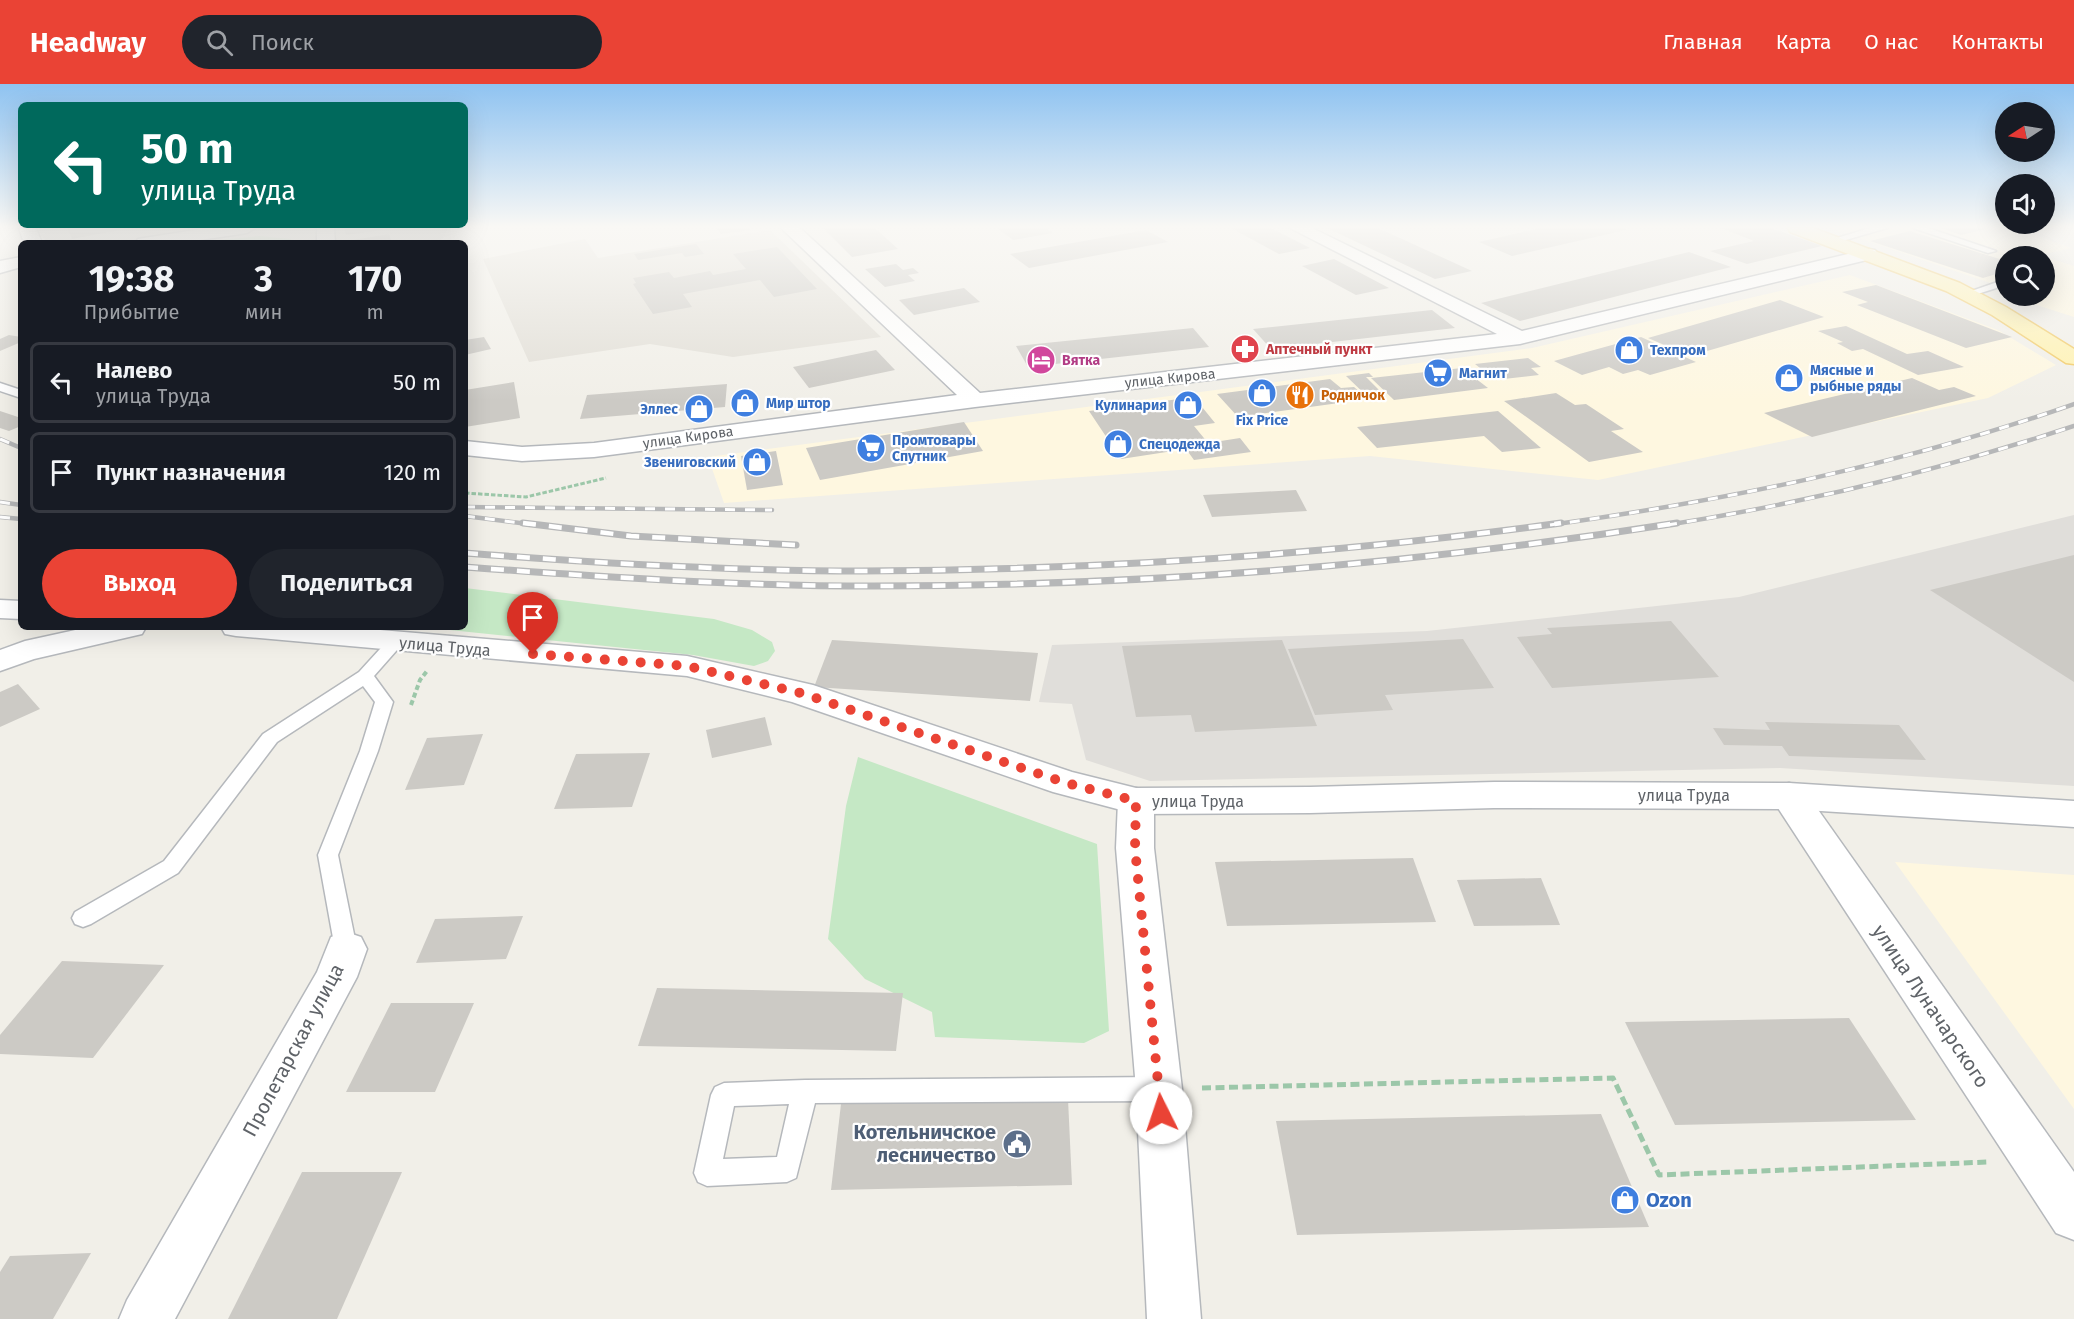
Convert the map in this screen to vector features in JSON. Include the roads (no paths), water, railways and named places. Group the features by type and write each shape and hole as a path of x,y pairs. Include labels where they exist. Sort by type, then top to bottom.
{"main road":[{"path":"1947,286 2000,311 2074,358"}],"street":[{"path":"851,286 975,400"},
{"path":"1414,286 1520,338"},
{"name":"улица Кирова","path":"468,448 522,454 576,452 975,400 1520,338 1738,286"},
{"path":"0,609 18,610"},
{"path":"0,661 25,651 118,630"},
{"name":"улица Труда","path":"268,630 698,669 801,693 1066,783 1136,801 1310,800 1494,795 1790,796 2074,814"},
{"name":"улица Луначарского","path":"1790,796 2074,1215"},
{"path":"1136,801 1135,848 1159,1089 1174,1319"},
{"name":"Пролетарская улица","path":"146,1319 336,977 346,949"}],"lane":[{"path":"1968,294 1993,286"},
{"path":"0,387 18,393"},
{"path":"83,918 171,867 270,738 365,676 396,642"},
{"name":"Пролетарская улица","path":"346,949 328,855 369,751 384,702 365,676"},
{"path":"805,1092 1159,1089"}],"railway":[{"path":"1550,525 1683,504 1815,478 1946,445 2074,404"},
{"path":"1667,525 1822,496 1873,484 1974,457 2074,426"},
{"path":"0,439 18,447"},
{"path":"0,502 18,505"},
{"path":"468,507 772,510"},
{"path":"468,516 536,525"},
{"path":"0,517 18,519"},
{"path":"523,523 631,536 796,545"},
{"path":"468,553 762,570 1037,568 1300,552 1561,523"},
{"path":"468,567 720,583 874,586 1076,582 1277,570 1377,561 1477,551 1677,523"}],"place":[{"name":"Аптечный пункт","path":"1245,349"},
{"name":"Техпром","path":"1629,350"},
{"name":"Вятка","path":"1041,360"},
{"name":"Магнит","path":"1438,373"},
{"name":"Мясные и рыбные ряды","path":"1789,378"},
{"name":"Fix Price","path":"1262,393"},
{"name":"Родничок","path":"1300,395"},
{"name":"Мир штор","path":"745,403"},
{"name":"Кулинария","path":"1188,405"},
{"name":"Эллес","path":"699,409"},
{"name":"Спецодежда","path":"1118,444"},
{"name":"Промтовары Спутник","path":"871,448"},
{"name":"Звениговский","path":"757,462"},
{"name":"Котельничское лесничество","path":"1017,1144"},
{"name":"Ozon","path":"1625,1200"}]}
